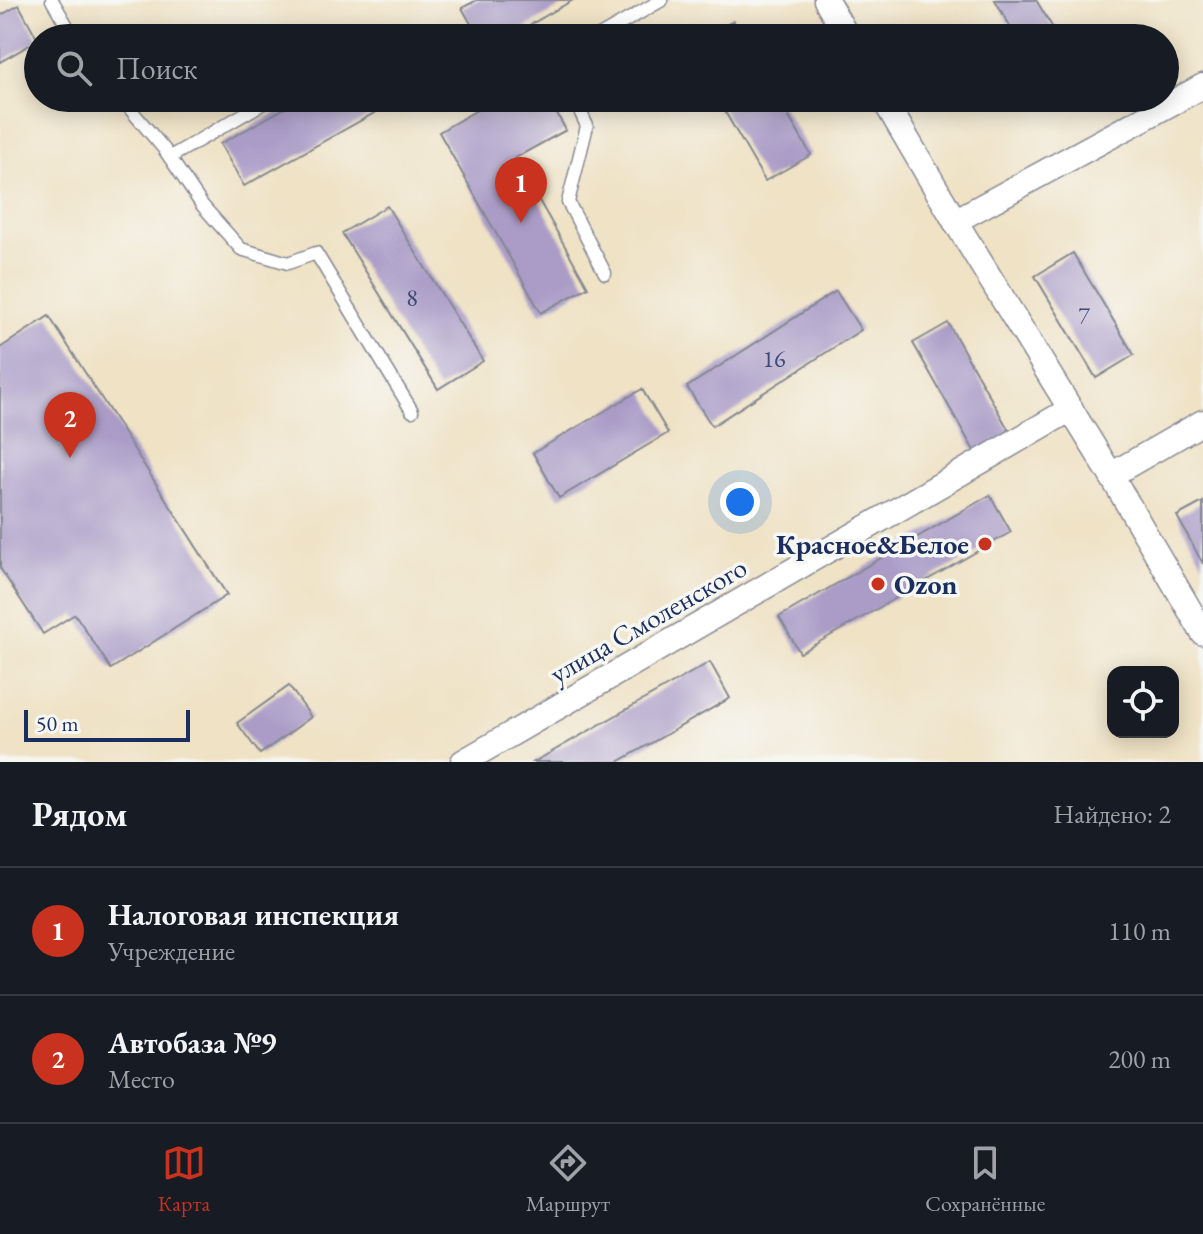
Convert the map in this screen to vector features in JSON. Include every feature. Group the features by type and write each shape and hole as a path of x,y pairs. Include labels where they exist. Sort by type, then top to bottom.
{"street":[{"path":"826,0 840,24"},
{"path":"1179,99 1203,86"},
{"path":"891,112 1203,633"},
{"path":"955,221 1155,112"},
{"name":"улица Смоленского","path":"463,762 1071,409"},
{"path":"1111,475 1203,422"}],"lane":[{"path":"620,24 662,0"},
{"path":"54,1 66,24"},
{"path":"133,112 170,157 202,205 241,249 288,263 316,253 412,411"},
{"path":"170,157 248,112"},
{"path":"580,112 587,126 568,202 605,273"}],"building":[{"path":"477,0 573,0 531,24 471,24 462,8"},
{"path":"995,0 1036,0 1051,24 1009,24"},
{"path":"19,5 29,24 24,24 24,48 0,62 0,16"},
{"path":"278,112 376,112 244,186 220,144"},
{"path":"474,112 556,112 566,130 515,158 588,287 541,313 439,132"},
{"path":"725,112 786,112 811,155 765,181"},
{"path":"387,206 483,361 438,389 342,233"},
{"path":"1073,253 1134,355 1096,378 1035,276"},
{"path":"836,291 861,330 712,426 687,387"},
{"path":"49,316 227,595 111,669 75,614 43,634 0,568 0,348"},
{"path":"948,323 1012,436 977,456 913,343"},
{"path":"642,389 668,433 559,498 533,453"},
{"path":"990,495 1011,532 800,653 779,617"},
{"path":"1203,502 1203,564 1177,516"},
{"path":"710,662 730,698 618,762 534,762"},
{"path":"289,686 311,717 260,754 237,723"}],"place":[{"name":"Налоговая инспекция","path":"521,223"},
{"name":"Автобаза №9","path":"70,458"},
{"name":"Красное&Белое","path":"985,544"},
{"name":"Ozon","path":"878,584"}]}
